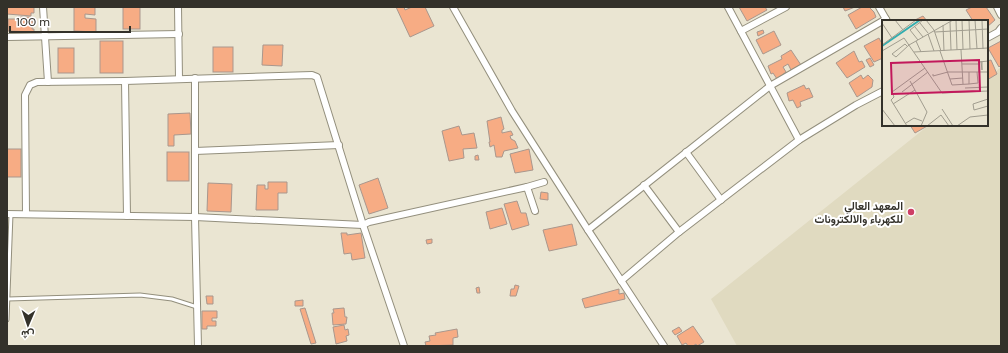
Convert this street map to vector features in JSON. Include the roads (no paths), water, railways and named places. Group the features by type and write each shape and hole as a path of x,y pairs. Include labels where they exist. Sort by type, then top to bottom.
{"street":[{"path":"43,7 48,82"},
{"path":"178,7 179,79"},
{"path":"453,7 512,111 664,346"},
{"path":"728,7 799,140"},
{"path":"741,31 786,7"},
{"path":"879,7 886,20"},
{"path":"997,7 1001,15"},
{"path":"588,230 770,86 882,22"},
{"path":"988,37 998,32 1001,28"},
{"path":"7,37 179,34"},
{"path":"26,214 25,95 30,85 36,82 317,77 363,225 404,346"},
{"path":"195,78 195,217 198,346"},
{"path":"125,81 127,216"},
{"path":"621,281 679,232 799,140 856,105 882,92"},
{"path":"195,151 339,145"},
{"path":"686,152 721,200"},
{"path":"9,214 195,217 363,225 369,222 544,182"},
{"path":"644,185 679,232"},
{"path":"527,187 535,211"}],"lane":[{"path":"7,320 9,214"},
{"path":"8,299 140,296 172,299 197,307"}],"place":[{"name":"المعهد العالي للكهرباء والالكترونات","path":"911,212"}]}
